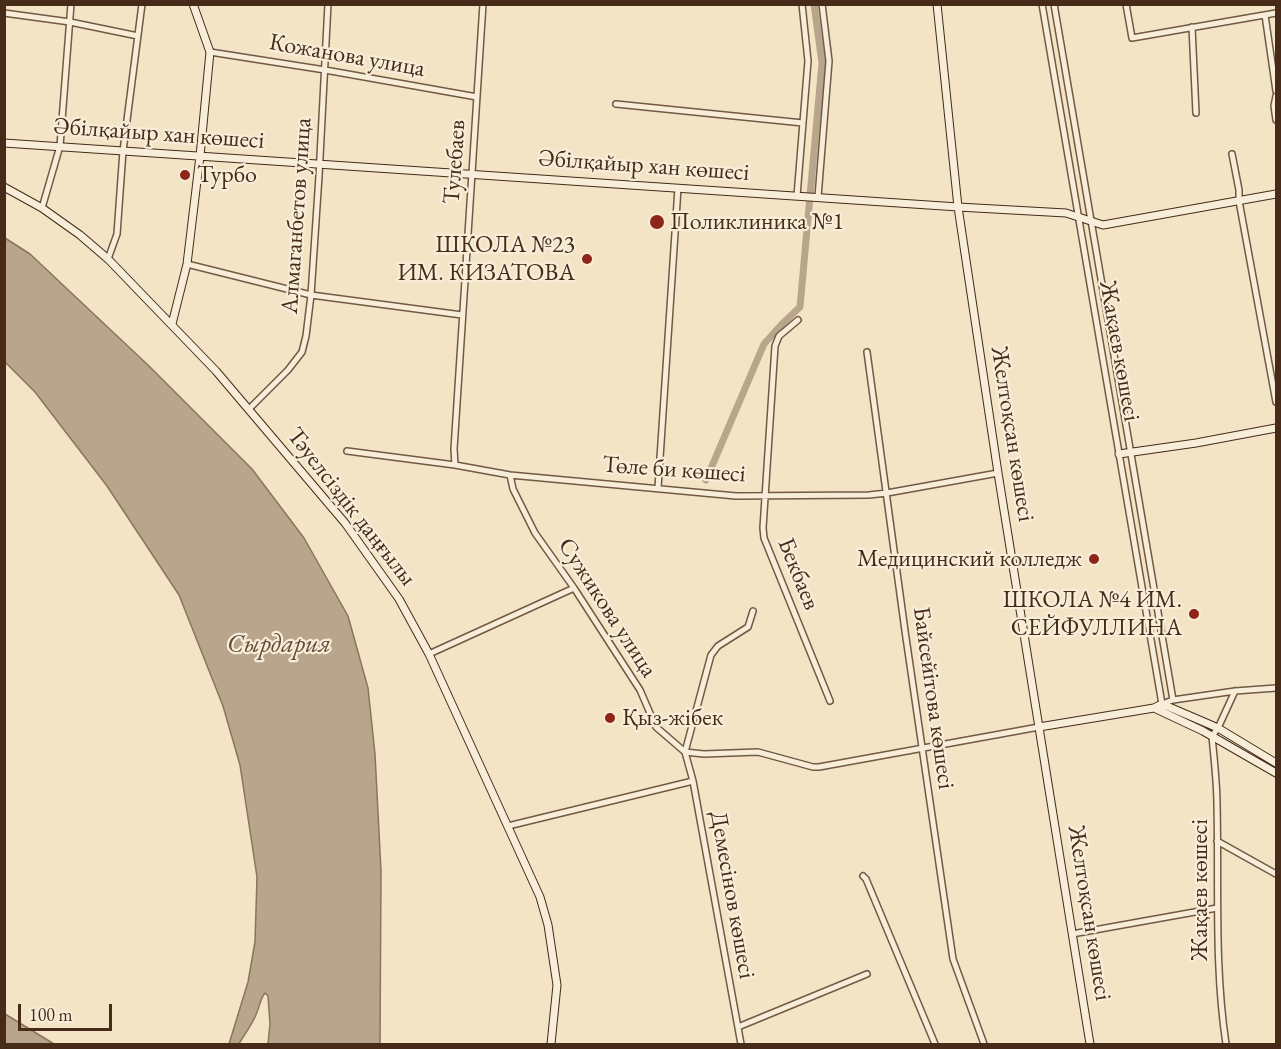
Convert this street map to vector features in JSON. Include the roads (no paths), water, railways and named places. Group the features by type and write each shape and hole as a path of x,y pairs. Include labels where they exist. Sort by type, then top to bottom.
{"street":[{"path":"42,208 60,146 72,4"},
{"path":"108,259 117,234 123,151 142,4"},
{"path":"172,324 186,264 200,156 210,51 194,4"},
{"name":"Алмаганбетов улица","path":"249,409 288,370 302,352 306,336 320,164 328,4"},
{"name":"Тулебаев","path":"455,465 462,315 483,4"},
{"path":"797,196 808,61 802,4"},
{"path":"818,197 830,61 822,4"},
{"name":"Жақаев көшесі","path":"1042,4 1162,704"},
{"name":"Жақаев көшесі","path":"1054,4 1173,700"},
{"path":"1126,4 1132,38 1276,13"},
{"name":"Желтоқсан көшесі","path":"939,7 958,207 998,473 1090,1044"},
{"path":"4,13 70,22 138,36"},
{"path":"1265,15 1276,91"},
{"path":"1192,27 1196,113"},
{"name":"Кожанова улица","path":"210,51 477,97"},
{"path":"1276,96 1276,120"},
{"path":"616,104 803,123"},
{"name":"Әбілқайыр хан көшесі","path":"4,143 1066,213 1103,225 1276,194"},
{"path":"1232,154 1276,402"},
{"name":"Тәуелсіздік даңғылы","path":"4,187 42,208 80,235 108,259 172,324 249,409 350,530 399,599 429,654 540,897 548,925 556,984 551,1044"},
{"path":"658,488 678,188"},
{"path":"186,264 311,295 462,315"},
{"name":"Бекбаев","path":"798,320 779,336 775,346 763,528 764,538 830,701"},
{"name":"Байсейітова көшесі","path":"867,352 953,959 984,1044"},
{"path":"1119,454 1276,428"},
{"name":"Төле би көшесі","path":"346,451 455,465 510,475 736,496 869,495 998,473"},
{"name":"Сужикова улица","path":"510,475 513,489 535,533 574,588 640,690 656,727 685,752"},
{"path":"429,654 574,588"},
{"path":"753,611 748,627 718,646 711,655 685,752 704,754 758,752 813,767 1154,708 1173,700 1276,688"},
{"path":"1212,736 1235,691"},
{"path":"1162,704 1218,728 1276,763"},
{"path":"1154,708 1212,736 1276,773"},
{"name":"Жақаев көшесі","path":"1212,736 1218,802 1217,946 1226,1044"},
{"name":"Демесінов көшесі","path":"685,752 693,781 741,1044"},
{"path":"508,826 693,781"},
{"path":"1217,841 1276,874"},
{"path":"863,876 935,1044"},
{"path":"1072,934 1217,908"},
{"path":"738,1028 867,974"}],"water":[{"name":"Сырдария","path":"5,238 30,254 149,366 252,469 304,538 348,616 368,688 375,754 381,871 380,1044 268,1044 270,1024 268,996 265,993 239,1044 229,1044 248,982 255,942 257,877 240,765 223,706 179,595 107,486 35,392 5,362"},
{"path":"5,1014 54,1044 5,1044"}],"waterway":[{"path":"706,480 764,344 800,307 822,63 814,4"}],"place":[{"name":"Турбо","path":"185,175"},
{"name":"Поликлиника №1","path":"657,222"},
{"name":"ШКОЛА №23 ИМ. КИЗАТОВА","path":"587,259"},
{"name":"Медицинский колледж","path":"1094,559"},
{"name":"ШКОЛА №4 ИМ. СЕЙФУЛЛИНА","path":"1194,614"},
{"name":"Қыз-жібек","path":"610,718"}]}
